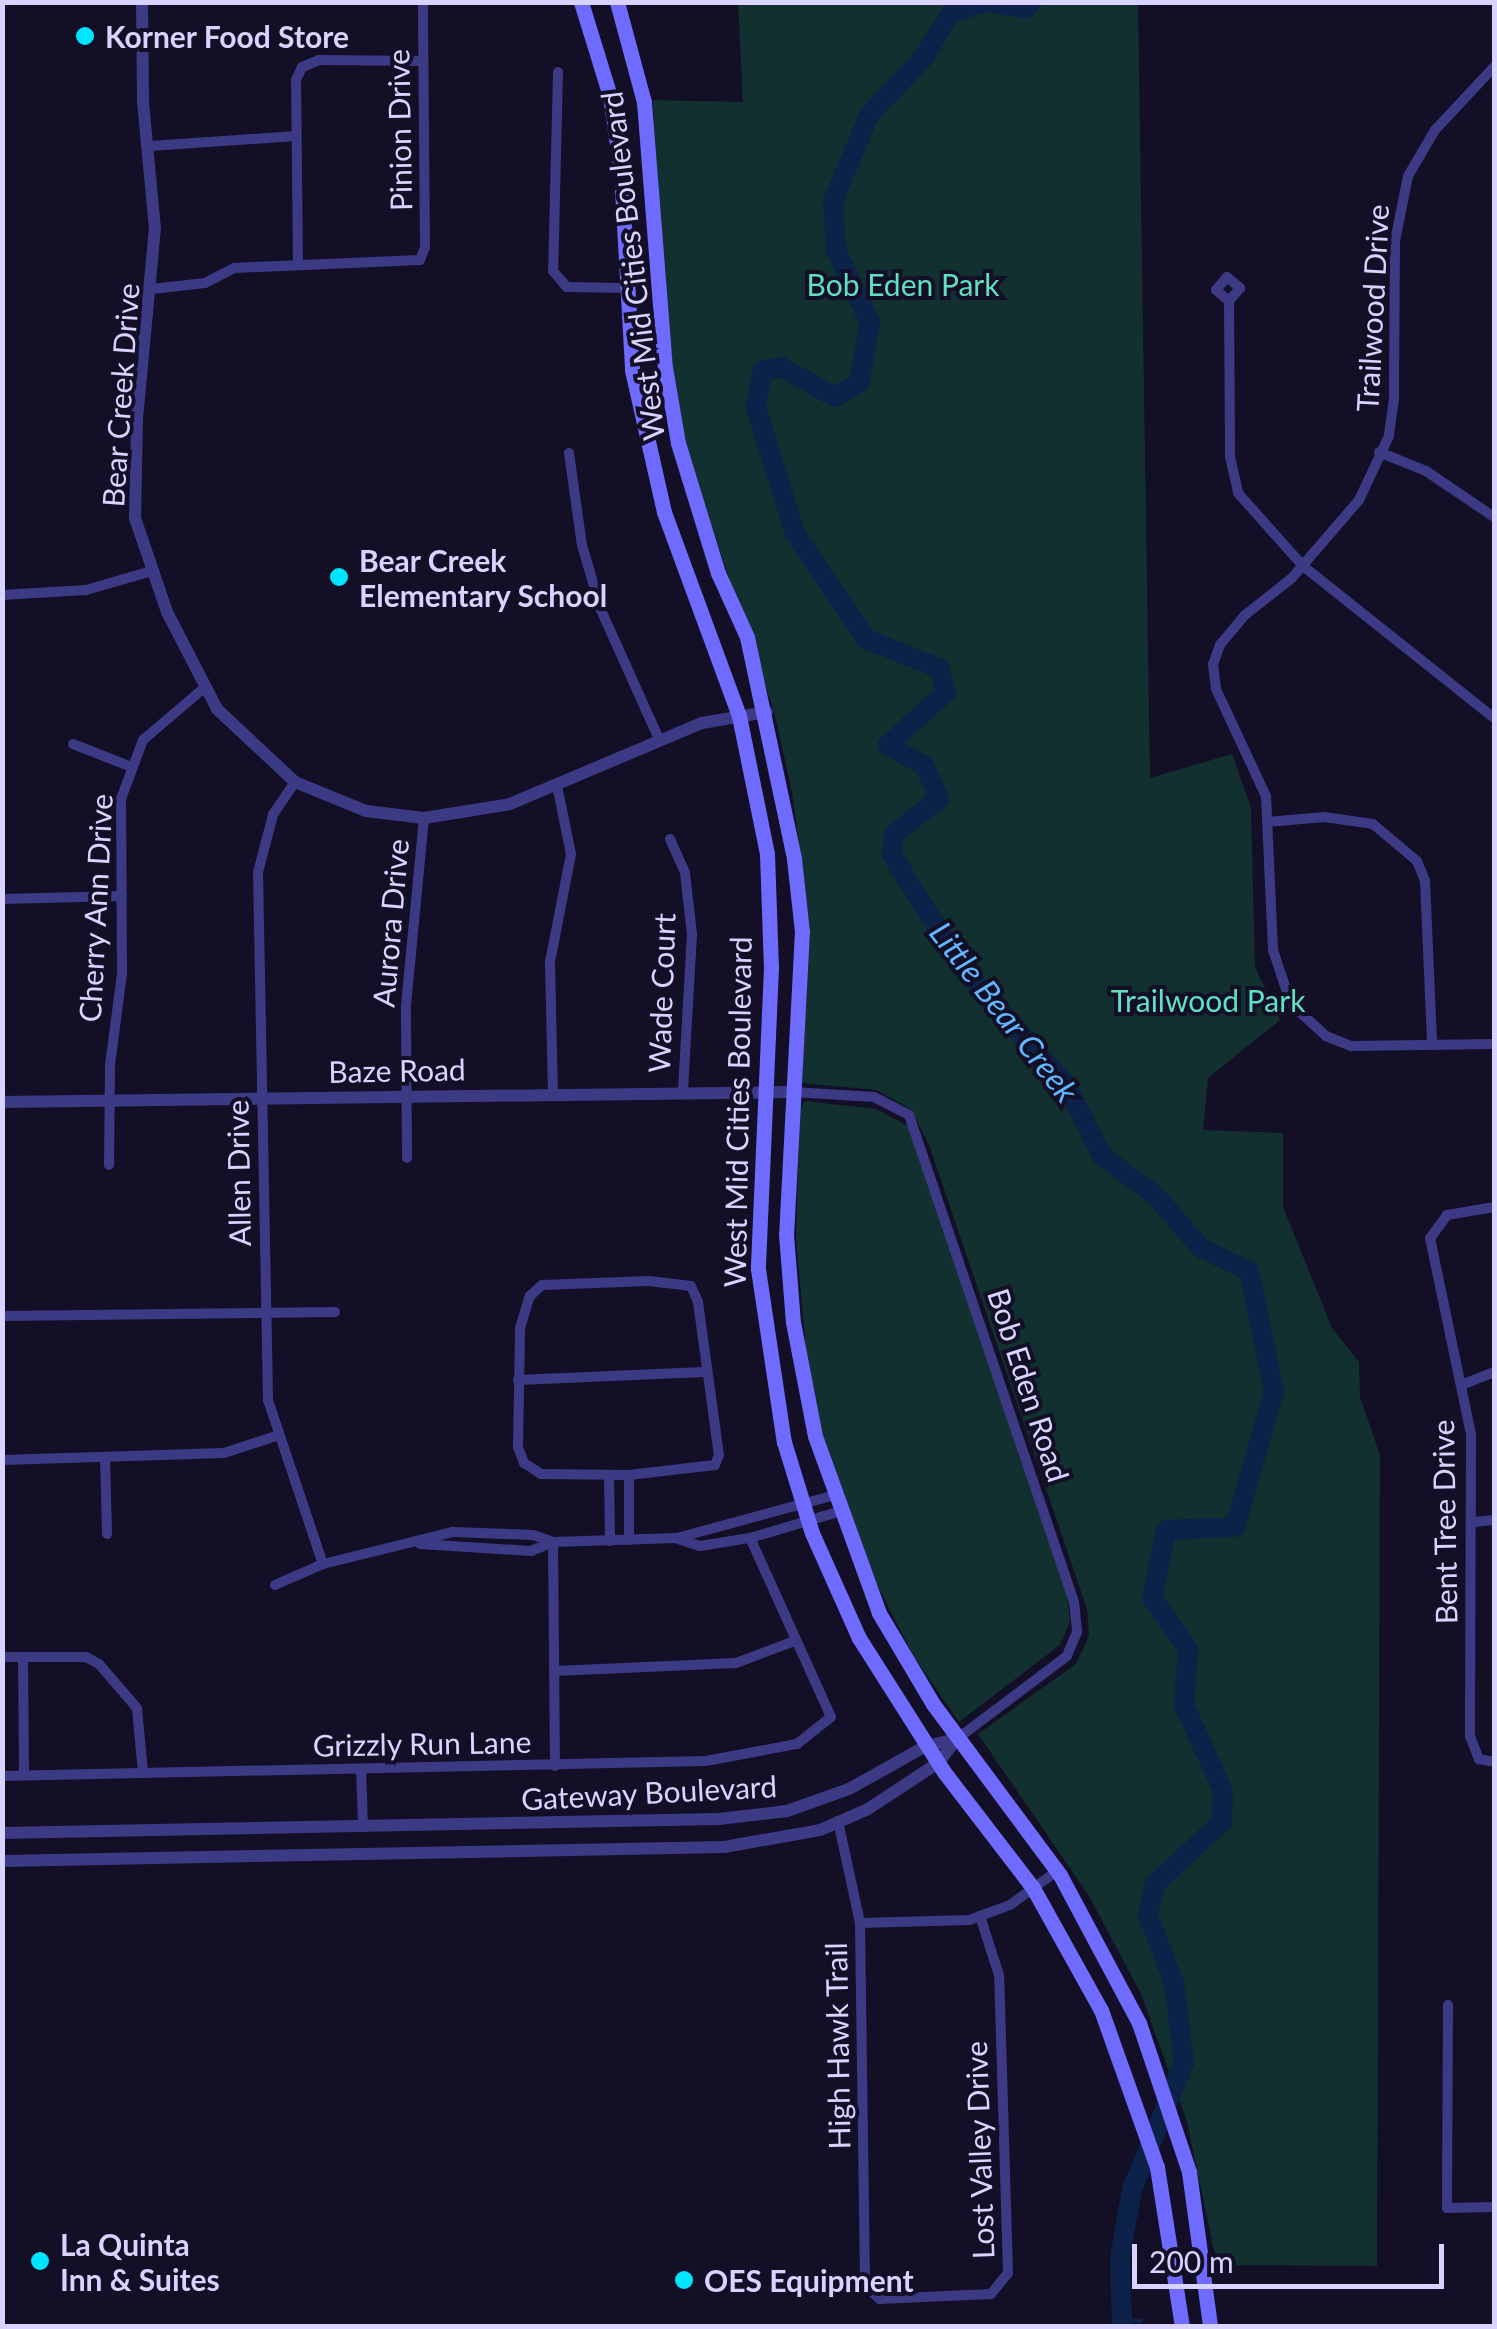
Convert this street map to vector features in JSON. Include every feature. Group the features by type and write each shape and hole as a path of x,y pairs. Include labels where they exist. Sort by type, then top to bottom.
{"main road":[{"name":"West Mid Cities Boulevard","path":"581,2 610,96 621,172 632,370 664,512 739,716 766,854 771,967 757,1182 762,1326 806,1513 845,1612 926,1746 1033,1888 1101,2010 1157,2167 1182,2326"},
{"name":"West Mid Cities Boulevard","path":"617,2 644,102 665,367 678,443 766,712 802,931 786,1234 792,1322 835,1504 879,1613 957,1739 1057,1872 1116,1972 1174,2118 1203,2246 1210,2326"},
{"path":"1172,2249 1203,2246"}],"street":[{"name":"Bear Creek Drive","path":"142,2 142,102 150,146 152,290 133,484 152,571 203,689 242,737 296,782 366,812 424,818 488,811 557,786 658,739 766,712"},
{"name":"Pinion Drive","path":"298,265 406,265 422,257 423,2"},
{"path":"152,290 205,283 234,268 298,265 296,136 302,67 319,60 424,60"},
{"name":"Trailwood Drive","path":"1494,67 1435,130 1400,200 1394,399 1380,452 1359,500 1303,566 1245,614 1220,644 1213,664 1216,689 1259,773 1268,822 1273,950 1280,985 1291,1004 1326,1036 1351,1046 1494,1044"},
{"path":"558,72 553,270 567,287 625,288"},
{"path":"150,146 296,136"},
{"path":"1229,301 1231,478 1251,512 1303,566 1494,718"},
{"path":"1380,452 1426,471 1494,517"},
{"path":"569,453 582,545 600,610 658,739"},
{"path":"2,595 86,590 152,571"},
{"name":"Cherry Ann Drive","path":"109,1165 109,1102 122,974 121,798 128,766 162,718 203,689"},
{"path":"73,744 128,766"},
{"name":"Allen Drive","path":"296,782 273,815 258,872 268,1400 323,1564"},
{"path":"553,1095 550,962 571,854 557,786"},
{"path":"1268,822 1324,817 1372,824 1417,861 1426,881 1432,1044"},
{"name":"Aurora Drive","path":"407,1158 406,1005 424,818"},
{"name":"Wade Court","path":"670,839 685,873 692,934 683,1092"},
{"path":"2,899 122,896"},
{"name":"Baze Road","path":"2,1102 408,1093 793,1092"},
{"name":"Bob Eden Road","path":"793,1092 874,1097 910,1115 1074,1602 1078,1632 1066,1656 957,1739"},
{"name":"Bent Tree Drive","path":"1489,1763 1470,1736 1474,1522 1464,1384 1441,1313 1430,1238 1447,1215 1494,1207"},
{"path":"649,1281 691,1286 719,1455 715,1465 629,1475 541,1474 524,1464 518,1380 520,1328 534,1289 649,1281"},
{"path":"2,1316 335,1312"},
{"path":"518,1380 704,1372"},
{"path":"1464,1384 1494,1372"},
{"path":"2,1460 224,1453 278,1435"},
{"path":"105,1458 107,1534"},
{"path":"609,1475 610,1541"},
{"path":"629,1475 629,1540"},
{"path":"420,1544 531,1551 552,1542 677,1538 835,1504"},
{"path":"677,1538 700,1546 750,1538 806,1513"},
{"path":"1474,1522 1494,1520"},
{"path":"274,1585 323,1564 420,1544 437,1535 533,1534 552,1542"},
{"path":"555,1671 736,1663 792,1642 750,1538"},
{"path":"552,1542 555,1766"},
{"name":"Grizzly Run Lane","path":"2,1776 735,1759 798,1744 831,1717 792,1642"},
{"path":"24,1656 24,1775"},
{"path":"2,1657 86,1657 99,1664 136,1708 143,1773"},
{"name":"Gateway Boulevard","path":"2,1833 719,1820 787,1812 849,1789 926,1746 957,1739"},
{"name":"Gateway Boulevard","path":"2,1861 724,1848 838,1821 938,1763 957,1739"},
{"path":"361,1769 363,1855"},
{"name":"High Hawk Trail","path":"838,1821 860,1923 865,2272"},
{"path":"860,1923 980,1916 1057,1872"},
{"name":"Lost Valley Drive","path":"865,2272 865,2286 880,2299 991,2294 1008,2272 999,1975 980,1916"},
{"path":"1448,2005 1447,2208 1494,2207"}],"green space":[{"name":"Bob Eden Park","path":"738,3 1138,3 1150,778 1232,754 1251,807 1255,967 1280,1020 1208,1078 1203,1130 1283,1133 1283,1207 1332,1328 1359,1362 1360,1397 1380,1455 1377,2266 1217,2265 1187,2122 1141,1994 1089,1896 978,1734 1076,1664 1089,1636 1087,1609 929,1145 911,1109 876,1090 802,1083 810,930 792,792 774,711 683,442 663,292 653,100 743,102"},
{"path":"805,1101 876,1109 910,1127 1067,1593 1070,1622 1060,1645 959,1722 914,1657 860,1551 821,1434 808,1372 796,1238 800,1109"}],"waterway":[{"name":"Little Bear Creek","path":"983,2 950,14 924,57 869,115 833,201 836,250 870,323 859,383 835,397 781,367 763,370 756,407 795,534 866,639 939,668 946,692 888,745 924,765 939,799 894,834 892,855 960,965 1067,1086 1102,1156 1155,1195 1201,1248 1249,1271 1274,1391 1235,1527 1166,1530 1152,1598 1188,1649 1184,1705 1223,1791 1222,1822 1155,1884 1148,1915 1174,1983 1184,2063 1132,2189 1120,2258 1122,2326"},
{"name":"Little Bear Creek","path":"987,2 1025,9 1032,2"},
{"path":"1122,2320 1141,2321"}],"place":[{"name":"Korner Food Store","path":"85,36"},
{"name":"Bear Creek Elementary School","path":"339,577"},
{"name":"La Quinta Inn & Suites","path":"40,2261"},
{"name":"OES Equipment","path":"684,2280"}],"park label":[{"name":"Trailwood Park","path":"1208,1000"}]}
